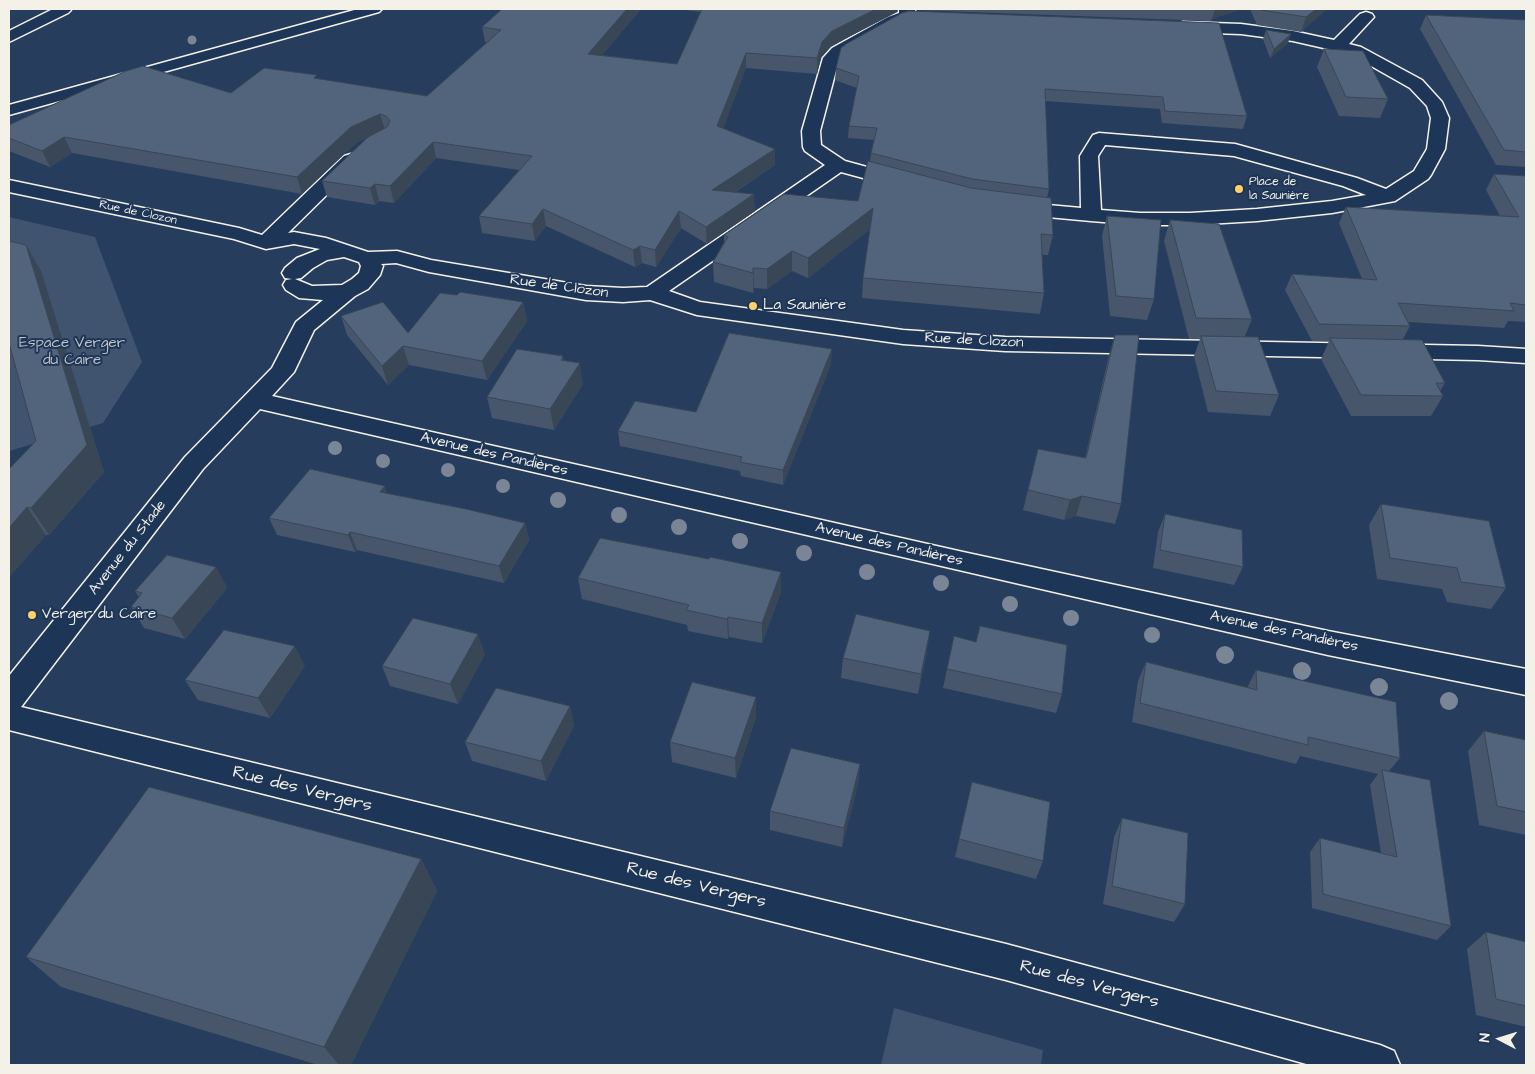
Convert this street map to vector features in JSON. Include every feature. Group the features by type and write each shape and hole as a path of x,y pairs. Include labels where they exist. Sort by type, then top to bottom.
{"street":[{"path":"9,37 64,9"},
{"path":"9,110 374,9"},
{"path":"914,186 838,165 812,147 811,131 831,58 838,51 907,12 926,16"},
{"path":"1339,45 1366,17"},
{"path":"995,204 1140,219 1190,219 1332,207 1388,196 1421,175 1436,149 1440,118 1436,106 1416,84 1355,50 1293,36 1241,29 1166,26"},
{"path":"1091,214 1088,156 1099,140 1235,150 1350,182 1388,196"},
{"path":"364,148 266,243 275,263 307,293 331,293 354,287 369,275 372,266 366,258"},
{"path":"652,293 838,165"},
{"name":"Rue de Clozon","path":"9,186 239,234 266,243 294,238 326,244 366,258 397,257 429,266 586,293 623,295 652,293 697,308 903,337 1005,344 1478,353 1526,356"},
{"path":"294,279 305,263 321,255 345,251"},
{"name":"Rue de Clozon","path":"354,287 429,266"},
{"name":"Avenue du Stade","path":"253,400 292,319 294,279"},
{"name":"Avenue du Stade","path":"9,699 194,463 282,372 304,326 354,287"},
{"name":"Avenue des Pandières","path":"253,400 963,562 1328,642 1526,682"},
{"name":"Rue des Vergers","path":"9,717 1006,962 1380,1065"}],"green space":[{"name":"Espace Verger du Caire","path":"9,217 95,237 142,362 103,423 9,451"},
{"path":"894,1008 1043,1050 1041,1065 881,1065"}],"building":[{"path":"502,9 627,9 588,54 677,64 702,9 876,9 832,31 822,42 817,58 746,53 717,126 775,149 712,190 754,194 706,227 679,211 655,250 640,246 633,250 543,209 532,224 479,216 532,156 433,142 390,186 375,184 370,188 322,181 368,137 387,127 390,121 386,116 380,114 351,127 297,177 64,137 42,151 9,138 9,125 126,71 143,66 231,93 264,68 317,75 314,78 427,96 501,30 482,27"},
{"path":"1261,9 1316,9 1306,17"},
{"path":"909,11 1219,23 1247,116 1165,111 1163,97 1045,89 1049,189 972,179 871,153 877,128 849,126 859,76 836,68 841,48 902,13"},
{"path":"1426,15 1526,20 1526,152 1504,150"},
{"path":"1266,30 1291,34 1274,49"},
{"path":"1324,49 1363,51 1388,99 1346,97"},
{"path":"868,161 971,188 1051,198 1053,235 1041,234 1044,293 863,278 873,208 808,258 792,251 767,269 753,268 753,273 713,262 728,237 724,235 784,194 858,201"},
{"path":"1494,174 1526,176 1526,305 1510,303 1514,311 1398,303 1410,326 1319,324 1292,274 1377,280 1346,207 1519,217"},
{"path":"1107,216 1161,220 1154,299 1116,296"},
{"path":"1170,220 1219,224 1252,319 1196,318"},
{"path":"9,241 26,245 87,445 31,508 27,507 9,528 9,469 36,441 9,343"},
{"path":"460,292 523,302 482,361 403,346 382,366 341,316 383,302 408,333 440,293 457,295"},
{"path":"729,333 832,349 783,470 740,462 742,457 618,431 635,401 696,412"},
{"path":"1115,335 1139,335 1121,504 1082,496 1070,500 1028,490 1038,449 1086,458"},
{"path":"1201,336 1258,337 1279,395 1216,391"},
{"path":"1330,338 1422,340 1445,383 1436,383 1443,396 1361,395"},
{"path":"517,349 563,356 561,360 580,363 550,409 487,397"},
{"path":"310,469 385,486 380,492 525,523 499,566 350,532 348,535 269,518"},
{"path":"1381,504 1489,521 1506,588 1461,582 1457,568 1390,558"},
{"path":"1165,514 1242,530 1243,567 1160,550"},
{"path":"600,538 709,559 710,557 781,572 762,623 728,617 727,619 686,610 689,605 578,578"},
{"path":"167,555 216,567 172,618 131,607 142,593 135,591"},
{"path":"856,614 930,631 921,674 843,658"},
{"path":"413,618 478,634 450,684 382,666"},
{"path":"980,626 1067,645 1062,694 947,669 954,636 976,642"},
{"path":"224,630 295,646 258,698 185,680"},
{"path":"1146,662 1257,690 1256,670 1396,702 1400,758 1308,737 1308,745 1140,703"},
{"path":"692,682 756,697 735,758 670,742"},
{"path":"496,688 570,706 541,761 465,742"},
{"path":"1484,731 1526,740 1526,812 1497,806"},
{"path":"791,748 860,764 844,828 770,811"},
{"path":"1382,770 1430,780 1451,926 1323,894 1320,838 1397,857"},
{"path":"972,782 1050,802 1043,861 959,839"},
{"path":"149,787 421,859 324,1047 26,957"},
{"path":"1122,818 1188,833 1185,904 1112,886"},
{"path":"1486,932 1526,942 1526,1006 1496,999"}],"place":[{"name":"Place de la Saunière","path":"1239,189"},
{"name":"La Saunière","path":"753,306"},
{"name":"Verger du Caire","path":"32,615"}]}
